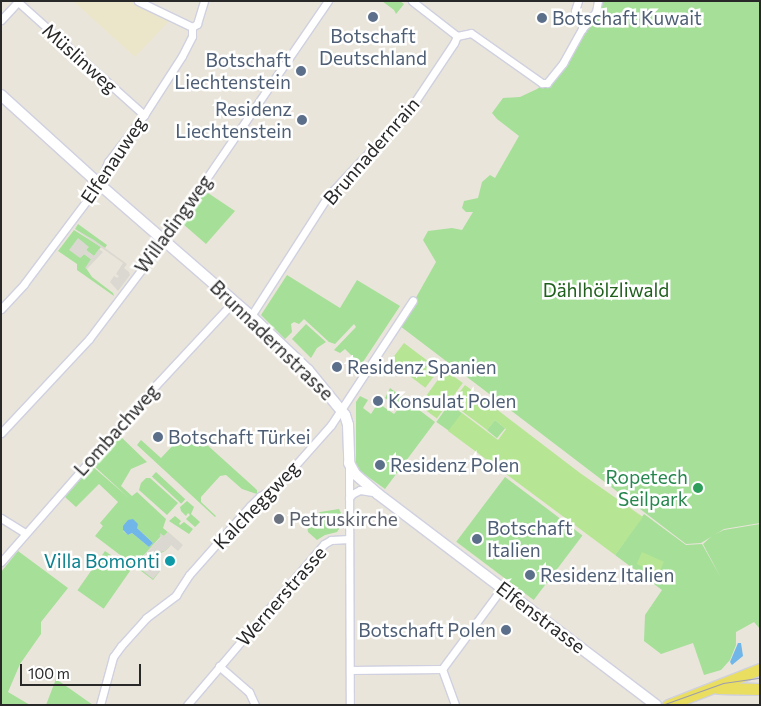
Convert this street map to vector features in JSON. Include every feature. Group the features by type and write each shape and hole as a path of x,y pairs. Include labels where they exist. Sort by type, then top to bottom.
{"main road":[{"path":"668,705 760,669"},
{"path":"760,679 760,684"},
{"path":"709,690 730,688 760,689"}],"street":[{"path":"138,1 192,28"},
{"name":"Elfenauweg","path":"1,309 24,284 99,184 108,162 144,115 186,48 192,36 192,28 197,24 204,1"},
{"path":"412,1 457,36 471,33 545,83 552,79 582,29 596,12 598,1"},
{"path":"578,1 575,11 582,24 582,29"},
{"path":"1,20 18,2"},
{"name":"Müslinweg","path":"18,2 144,115"},
{"name":"Willadingweg","path":"1,433 88,342 163,240 325,2"},
{"name":"Brunnadernrain","path":"251,316 328,196 412,106 457,36"},
{"name":"Brunnadernstrasse","path":"1,95 99,184 251,316 308,370 342,410 348,425 350,705"},
{"name":"Kalcheggweg","path":"100,705 113,657 121,646 146,618 176,595 198,566 259,497 276,487 342,410 413,300"},
{"name":"Lombachweg","path":"1,562 156,385 234,301"},
{"name":"Elfenstrasse","path":"348,463 354,474 378,494 656,705"},
{"path":"349,498 352,494 361,490 378,494"},
{"path":"1,518 25,533"},
{"name":"Wernerstrasse","path":"187,705 324,544 331,540 349,539"},
{"path":"442,669 502,588"},
{"path":"219,666 249,692 255,705"},
{"path":"350,670 442,669"},
{"path":"442,669 455,705"}],"shaded area":[{"path":"73,1 131,1 169,21 135,57"},
{"path":"75,229 127,264 124,268 130,275 118,291 110,282 114,276 117,278 119,276 116,274 123,263"},
{"path":"78,238 89,247 86,250 94,256 99,249 103,252 87,269 85,268 91,259 84,254 80,258 69,250"},
{"path":"168,532 183,545 178,551 171,545 165,551 160,552 159,558 153,565 160,571 153,579 143,571 145,569 140,564 143,559 140,556 143,556 161,537 160,533 164,536"}],"green space":[{"path":"382,1 400,1 404,4 396,14 394,10"},
{"name":"Dählhölzliwald","path":"604,1 760,1 760,523 724,529 701,543 686,544 400,326 436,262 423,240 428,231 452,228 462,230 473,212 466,212 462,208 464,201 478,198 482,182 490,175 495,178 519,136 492,113 503,98 520,97 537,89 553,77 568,60"},
{"path":"205,191 235,211 206,244 183,224"},
{"path":"78,224 107,245 105,248 75,229"},
{"path":"74,230 101,247 94,256 86,250 88,246 80,258 84,254 92,260 86,268 92,277 113,293 114,296 77,270 77,264 58,251"},
{"path":"287,275 340,308 357,280 400,306 361,365 345,349 340,353 334,350 356,327 354,324 335,344 329,342 304,319 299,324 294,322 291,324 292,332 285,339 261,315"},
{"path":"306,324 326,342 317,348 311,358 292,339"},
{"path":"404,343 439,369 425,388 390,361"},
{"path":"445,370 463,383 437,419 419,406"},
{"path":"465,385 580,473 643,517 615,555 448,431 462,413 498,440 506,429 495,420 487,430 451,403"},
{"path":"390,388 435,422 385,489 360,471 356,463 356,402 360,396 368,400 363,408 371,414 378,403 394,414 399,408 385,398"},
{"path":"449,404 462,413 449,431 436,422"},
{"path":"495,420 505,428 497,438 487,430"},
{"path":"195,434 257,490 257,494 242,489 226,475 220,476 201,497 201,502 215,517 137,445 141,440 161,458 177,441 183,446"},
{"path":"120,436 147,462 131,469 121,486 132,496 137,492 166,519 163,528 168,532 164,536 159,535 161,536 143,556 144,571 153,565 160,571 153,580 95,536 103,526 100,523 118,502 99,484 76,507 65,497 92,466 129,498 93,465","holes":["132,519 137,528 153,543 149,547 132,533 128,535 123,531"]},
{"path":"156,472 185,499 181,504 152,476"},
{"path":"505,477 582,535 534,600 456,542"},
{"path":"146,478 150,478 178,503 167,515 139,490 141,483"},
{"path":"187,501 194,507 191,514 200,522 195,527 186,519 190,515 188,513 186,516 181,511 180,507"},
{"path":"339,509 341,513 341,526 337,532 325,535 317,540 308,532 307,526 312,517 320,512"},
{"path":"644,514 686,545 702,544 721,578 703,544 713,535 724,530 760,524 760,629 754,622 736,632 736,645 730,660 721,670 704,675 693,643 661,654 644,641 645,615 662,590 615,555"},
{"path":"175,516 181,521 180,525 184,522 193,529 189,534 169,521"},
{"path":"171,545 159,554 159,558 153,565 158,554"},
{"path":"18,551 68,588 41,622 41,634 20,664 8,692 30,705 1,705 1,572"},
{"path":"105,551 131,569 104,609 77,590"},
{"path":"642,552 664,562 659,574 637,564"},
{"path":"56,679 93,705 46,705"}],"water":[{"path":"133,519 138,524 137,528 153,543 149,547 132,533 128,535 123,530 123,526 128,520"},
{"path":"738,643 741,643 743,656 732,665 730,662"}],"tram line":[{"path":"662,705 723,683 760,678"}],"place":[{"name":"Botschaft Deutschland","path":"373,17"},
{"name":"Botschaft Kuwait","path":"542,18"},
{"name":"Botschaft Liechtenstein","path":"301,71"},
{"name":"Residenz Liechtenstein","path":"302,120"},
{"name":"Residenz Spanien","path":"337,367"},
{"name":"Konsulat Polen","path":"378,401"},
{"name":"Botschaft Türkei","path":"158,437"},
{"name":"Residenz Polen","path":"380,465"},
{"name":"Ropetech Seilpark","path":"698,488"},
{"name":"Petruskirche","path":"279,519"},
{"name":"Botschaft Italien","path":"477,539"},
{"name":"Villa Bomonti","path":"170,561"},
{"name":"Residenz Italien","path":"530,575"},
{"name":"Botschaft Polen","path":"506,630"}]}
